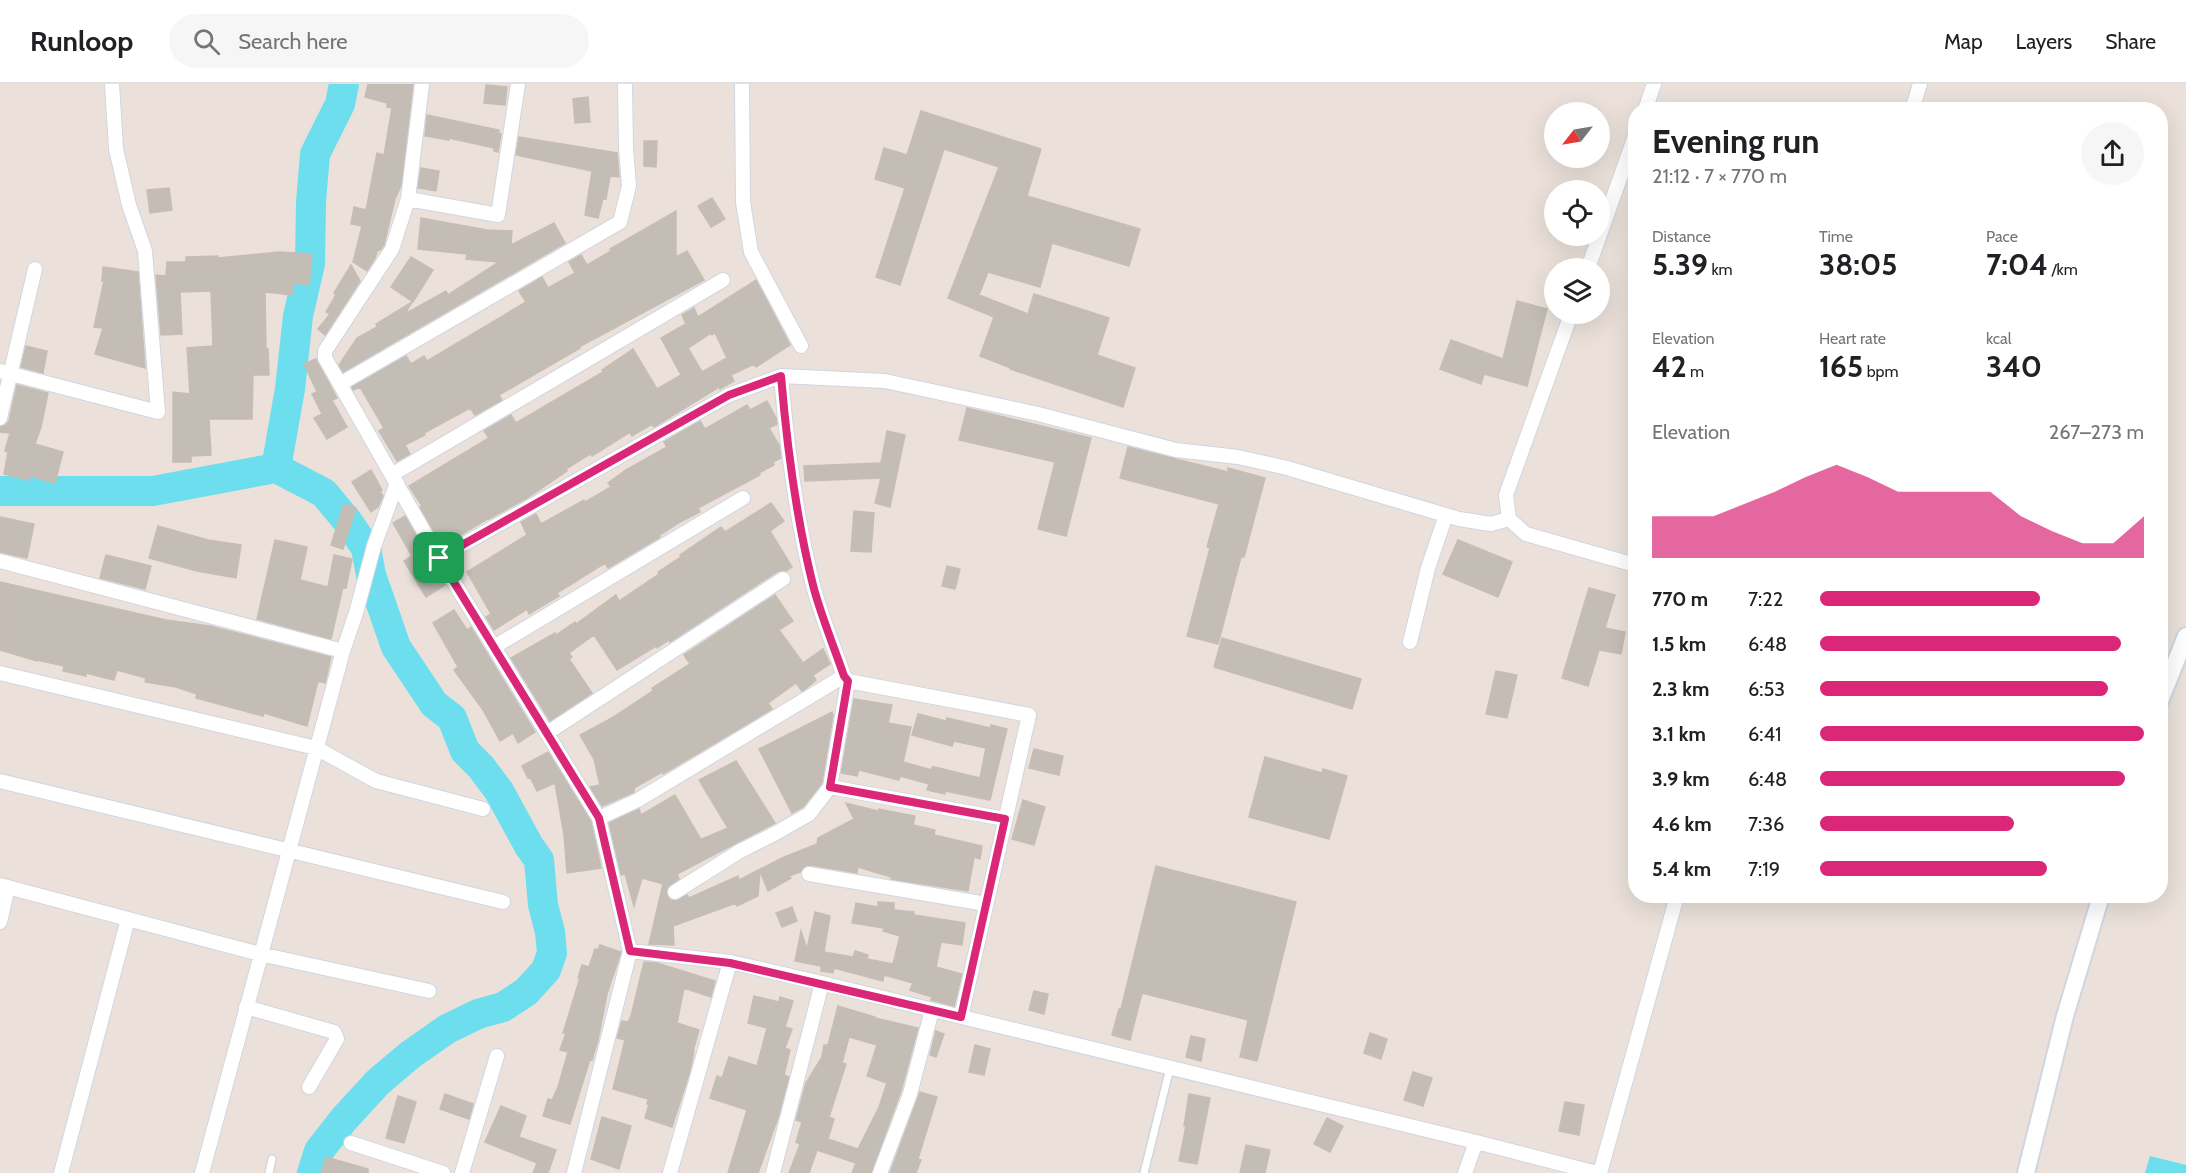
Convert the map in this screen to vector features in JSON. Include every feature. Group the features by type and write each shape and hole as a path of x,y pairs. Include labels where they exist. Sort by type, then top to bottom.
{"street":[{"path":"5,372 158,412 145,251 129,205 116,149 112,84"},
{"path":"422,84 408,199 392,249 325,351 325,358 439,558 599,818 630,951 574,1173"},
{"path":"408,199 498,215 518,84"},
{"path":"340,384 620,222 629,186 625,84"},
{"path":"742,84 743,202 751,252 801,346"},
{"path":"1648,102 1654,84"},
{"path":"1914,102 1920,84"},
{"path":"1592,258 1628,156"},
{"path":"0,418 5,372 35,269"},
{"path":"202,1173 342,651 356,613 395,478 723,280"},
{"path":"1567,324 1506,495 1509,519 1526,534 1628,563"},
{"path":"439,558 729,395 781,376 885,381 1038,414 1176,450 1238,457 1287,468 1446,515 1491,524 1509,519"},
{"path":"675,892 740,851 809,814 830,787 846,678 815,590 797,514 785,428 781,376"},
{"path":"494,647 743,498"},
{"path":"1410,642 1428,568 1446,515"},
{"path":"0,561 342,651"},
{"path":"547,733 783,579"},
{"path":"2168,681 2186,636"},
{"path":"0,673 316,748 376,781 483,809"},
{"path":"599,818 638,800 846,678 1029,715 961,1017"},
{"path":"0,781 503,902"},
{"path":"830,787 1005,819"},
{"path":"809,874 986,904"},
{"path":"0,922 4,886 260,954 429,991"},
{"path":"630,951 730,963 822,983 1599,1173 1675,903"},
{"path":"2026,1173 2065,1016 2099,903"},
{"path":"61,1173 128,919"},
{"path":"670,1173 730,963"},
{"path":"773,1173 822,983"},
{"path":"246,1007 334,1032 338,1039 309,1088"},
{"path":"880,1173 910,1094 932,1010"},
{"path":"462,1173 497,1056"},
{"path":"1465,1173 1476,1142"},
{"path":"351,1143 443,1173"}],"lane":[{"path":"1144,1173 1170,1068"},
{"path":"269,1173 272,1160"}],"water":[{"path":"2150,1156 2186,1165 2186,1173 2145,1173"}],"building":[{"path":"368,84 413,84 401,186 395,199 384,245 380,250 378,249 367,271 353,262 362,226 351,224 354,207 366,210 377,153 384,155 392,108 387,107 387,103 365,97"},
{"path":"486,85 507,87 505,105 484,103"},
{"path":"588,97 590,122 575,123 573,99"},
{"path":"921,111 1041,149 1027,196 1140,229 1129,266 1052,243 1040,287 988,272 979,295 1028,314 1034,294 1109,318 1097,355 1135,368 1123,407 1010,369 980,356 994,317 948,298 999,167 944,149 900,285 876,277 905,188 875,179 884,148 907,155"},
{"path":"427,115 499,130 501,134 498,152 494,151 494,148 449,138 449,140 425,136"},
{"path":"519,137 617,153 619,177 610,176 606,199 603,198 598,218 585,215 592,171 516,155"},
{"path":"644,141 657,141 656,167 644,166"},
{"path":"421,168 439,171 436,191 418,188"},
{"path":"169,188 172,210 150,213 147,190"},
{"path":"712,198 725,219 711,227 698,206"},
{"path":"676,211 676,257 687,251 704,280 579,347 499,395 502,400 475,415 470,408 424,433 425,435 405,445 410,454 397,461 379,431 384,428 360,387 353,390 352,387 406,356 411,364 424,356 427,361 526,302 519,291 542,277 548,288 575,273 569,262 581,255 587,265"},
{"path":"421,218 487,230 512,231 511,245 554,223 565,243 343,372 339,365 357,338 377,327 376,324 412,302 405,314 446,291 448,295 499,262 466,259 467,254 418,249"},
{"path":"279,252 312,254 309,285 294,283 292,295 265,292 269,375 253,375 252,419 209,419 211,455 191,456 191,462 173,462 173,392 190,394 187,348 213,346 211,291 180,292 182,334 161,335 156,275 166,276 167,262 186,262 186,257 218,256 218,258"},
{"path":"411,257 433,270 413,302 391,287"},
{"path":"351,265 360,281 325,335 318,329 330,314 326,312 336,295 334,293"},
{"path":"103,267 138,272 145,368 95,354 103,328 94,327 104,281 102,281"},
{"path":"756,280 790,345 756,367 754,364 731,375 734,381 720,389 719,387 654,427 652,424 632,436 630,432 592,456 590,454 527,498 442,546 409,486 489,438 484,431 511,415 516,423 603,372 602,370 633,349 657,389 681,375 661,338 686,324 682,315 694,308 698,317","holes":["711,333 712,335 715,333 727,358 702,372 688,348"]},
{"path":"1517,301 1544,308 1544,321 1527,386 1484,374 1481,384 1440,369 1451,340 1503,359"},
{"path":"26,346 47,351 43,373 21,367"},
{"path":"316,359 337,398 332,400 347,427 327,439 314,418 322,414 312,394 317,392 304,364"},
{"path":"17,385 48,393 35,444 63,452 55,483 30,476 29,480 4,474 8,452 5,451 10,433 0,432 0,427 9,421"},
{"path":"767,401 776,418 777,424 769,428 779,445 781,458 773,462 774,465 759,473 760,475 698,508 700,512 680,522 658,536 660,537 608,568 605,563 557,593 559,596 529,614 527,609 494,630 486,617 491,614 467,572 527,535 521,522 536,514 541,524 584,500 585,502 611,487 608,483 626,470 667,447 664,442 700,421 705,429 747,405 750,410"},
{"path":"967,408 1091,438 1066,536 1038,529 1055,462 959,440"},
{"path":"887,431 905,435 890,507 875,503 881,478 805,481 804,466 881,463"},
{"path":"1128,447 1228,472 1228,468 1265,478 1218,644 1187,636 1219,504 1120,478"},
{"path":"371,470 383,496 378,507 371,512 352,482"},
{"path":"771,503 784,521 770,531 792,567 786,571 778,571 670,642 669,640 657,648 656,646 617,670 594,635 569,653 572,657 569,659 592,693 550,721 511,658 555,633 556,635 575,622 576,624 616,595 619,601 721,527 725,532"},
{"path":"344,504 356,508 343,549 331,545"},
{"path":"854,511 874,513 871,552 851,551"},
{"path":"405,516 445,585 426,597 404,561 412,556 393,523"},
{"path":"0,517 34,524 27,558 0,552"},
{"path":"158,526 208,540 241,545 236,578 197,571 149,558"},
{"path":"275,540 307,547 300,580 328,587 334,555 352,559 331,639 257,619"},
{"path":"1458,540 1512,562 1498,597 1443,574"},
{"path":"106,555 151,566 145,589 100,578"},
{"path":"947,566 960,569 955,589 942,586"},
{"path":"0,582 166,620 210,626 331,657 325,683 318,681 307,726 264,713 263,716 196,698 197,694 176,687 145,682 146,678 117,670 114,680 86,673 86,676 63,671 64,666 0,650"},
{"path":"1589,588 1615,595 1605,628 1625,632 1621,654 1599,650 1588,686 1562,678"},
{"path":"775,595 793,621 779,630 803,663 823,649 830,664 813,675 816,680 804,690 802,691 796,683 768,703 772,709 663,774 662,772 634,788 634,792 602,806 590,787 600,785 594,759 580,735 612,718 653,691 652,688 690,664 684,655"},
{"path":"454,610 467,630 471,627 535,732 518,743 513,733 500,741 483,710 454,670 458,667 433,623"},
{"path":"1222,638 1361,679 1352,709 1214,667"},
{"path":"1496,671 1517,675 1507,718 1486,714"},
{"path":"854,699 892,705 888,723 911,727 903,762 932,770 932,767 935,767 980,778 986,748 954,741 952,746 912,735 918,714 946,721 947,718 990,728 991,725 1007,729 990,800 945,791 945,794 927,790 929,784 900,776 899,780 859,770 857,776 841,773"},
{"path":"832,712 822,783 803,807 792,813 759,749"},
{"path":"1034,749 1063,756 1059,775 1029,768"},
{"path":"548,752 591,821 601,868 567,873 564,835 555,783 537,791 522,766"},
{"path":"1265,757 1322,773 1323,769 1347,776 1329,839 1249,817"},
{"path":"736,761 775,823 677,874 679,879 667,888 667,896 670,900 676,901 687,895 689,898 738,876 739,880 782,858 817,844 818,838 854,819 846,803 878,811 879,809 915,816 913,825 935,830 934,835 982,846 980,859 974,857 968,891 891,879 891,877 858,867 857,873 810,865 768,891 760,871 758,896 737,906 736,903 673,926 674,945 649,944 663,884 642,878 634,906 625,874 621,875 609,823 639,809 641,815 675,795 700,838 728,828 699,780"},
{"path":"1023,800 1045,807 1034,845 1012,839"},
{"path":"1156,866 1296,902 1257,1061 1240,1057 1248,1020 1142,993 1130,1040 1112,1035 1119,1009 1121,1009"},
{"path":"878,902 894,903 894,910 914,912 914,915 965,923 962,945 941,942 936,967 962,974 954,1006 931,1000 932,997 910,990 913,983 884,975 883,981 834,968 833,973 821,971 821,966 795,961 801,931 807,949 815,912 830,916 824,952 853,957 855,951 868,955 867,959 893,964 900,936 883,931 884,928 852,923 856,903 878,907"},
{"path":"792,907 797,921 782,927 776,913"},
{"path":"600,945 621,952 607,994 598,1040 570,1124 543,1116 548,1099 552,1100 558,1087 568,1052 560,1050 582,965 589,967 595,949 598,950"},
{"path":"644,962 657,963 715,981 711,997 684,988 677,1023 699,1030 690,1071 672,1127 645,1118 648,1099 613,1089 625,1040 617,1038 622,1021 628,1022 631,1016"},
{"path":"1034,991 1048,994 1044,1014 1029,1010"},
{"path":"754,996 779,1002 780,997 793,1001 785,1027 792,1029 785,1048 790,1050 784,1075 789,1077 779,1115 758,1173 728,1173 747,1110 710,1098 717,1076 722,1078 729,1057 757,1066 767,1028 748,1023"},
{"path":"838,1006 918,1028 901,1091 871,1173 852,1173 856,1163 817,1150 809,1173 789,1173 800,1144 796,1142 802,1122 796,1120 806,1083 822,1057 824,1045 828,1045","holes":["849,1037 877,1045 867,1076 887,1083 879,1107 858,1149 828,1139 834,1119 829,1117 846,1064 842,1063"]},
{"path":"936,1031 944,1034 936,1057 930,1055"},
{"path":"1370,1033 1387,1039 1381,1059 1364,1053"},
{"path":"1191,1036 1205,1039 1201,1061 1186,1057"},
{"path":"975,1045 990,1049 984,1075 969,1072"},
{"path":"1413,1072 1432,1078 1423,1106 1404,1100"},
{"path":"920,1092 937,1097 918,1159 921,1160 916,1173 890,1173"},
{"path":"445,1094 473,1104 469,1119 440,1109"},
{"path":"1189,1094 1210,1098 1197,1164 1179,1161"},
{"path":"398,1096 416,1102 404,1143 386,1138"},
{"path":"1565,1102 1584,1105 1579,1135 1559,1131"},
{"path":"501,1106 526,1116 519,1137 556,1150 548,1173 533,1173 537,1163 485,1142"},
{"path":"602,1117 631,1126 619,1169 591,1159"},
{"path":"1327,1118 1343,1126 1330,1152 1314,1144"},
{"path":"1246,1145 1270,1150 1265,1173 1240,1173"},
{"path":"326,1157 368,1169 368,1173 321,1173"}],"waterway":[{"path":"312,1173 319,1151 378,1082 410,1055 447,1029 478,1014 503,1007 526,992 546,970 552,953 550,932 543,905 539,860 499,791 481,767 465,751 452,718 434,704 396,647 371,575 366,548 324,493 276,468 290,389 298,316 310,264 311,202 315,154 340,104 344,84"},
{"path":"0,491 153,491 276,468"}],"route":[{"path":"781,376 785,428 797,514 815,590 844,676 848,681 830,787 1005,819 961,1017 730,963 630,951 599,818 439,558 729,395 781,376"}]}
